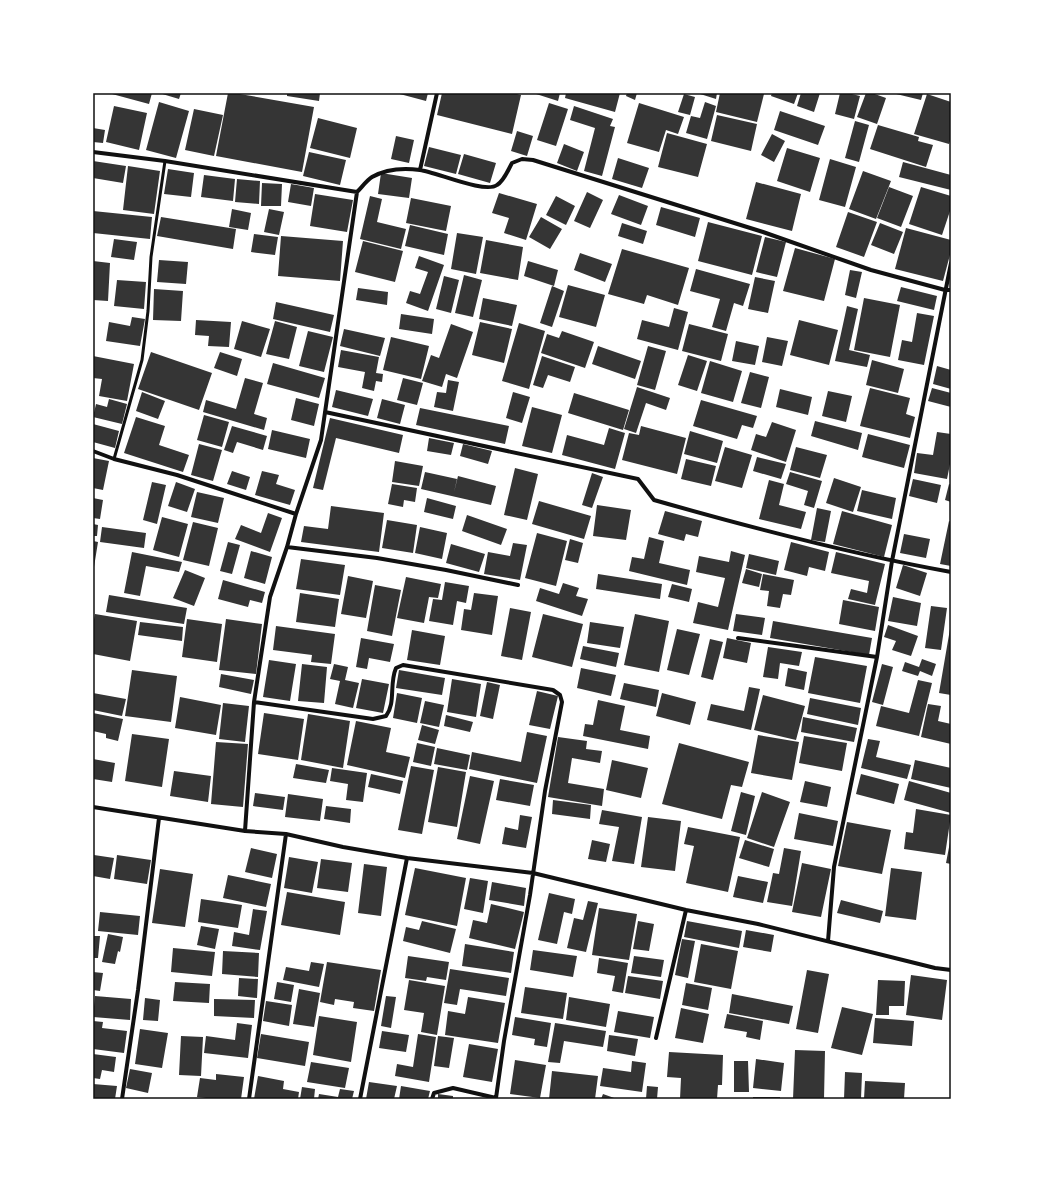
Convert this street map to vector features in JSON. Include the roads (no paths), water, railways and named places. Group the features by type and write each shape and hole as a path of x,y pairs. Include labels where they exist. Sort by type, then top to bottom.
{"street":[{"path":"420,170 437,93"},
{"path":"93,152 165,161 357,192"},
{"path":"245,831 254,702 270,597 321,440 357,192 371,178 383,172 420,170 485,188 496,186 502,180 512,162 522,159 533,160 763,232 870,270 945,290 951,290"},
{"path":"828,941 834,867 877,657 892,561 951,263"},
{"path":"325,412 638,479 654,500 802,540 892,561 951,572"},
{"path":"93,451 114,459 177,475 296,514"},
{"path":"287,547 377,558 518,585"},
{"path":"738,638 877,657"},
{"path":"254,702 373,719 386,716 391,710 393,676 396,668 403,665 553,690 560,694 562,702 545,791 496,1098"},
{"path":"93,807 245,831 286,834 343,847 407,858 532,873 686,910 758,924 935,968 951,970"},
{"path":"122,1099 138,990 160,818"},
{"path":"249,1099 286,834"},
{"path":"360,1099 407,858"},
{"path":"656,1038 686,910"},
{"path":"432,1099 434,1093 453,1088 501,1099"}],"lane":[{"path":"114,459 142,360 148,311 151,257 165,161"}]}
